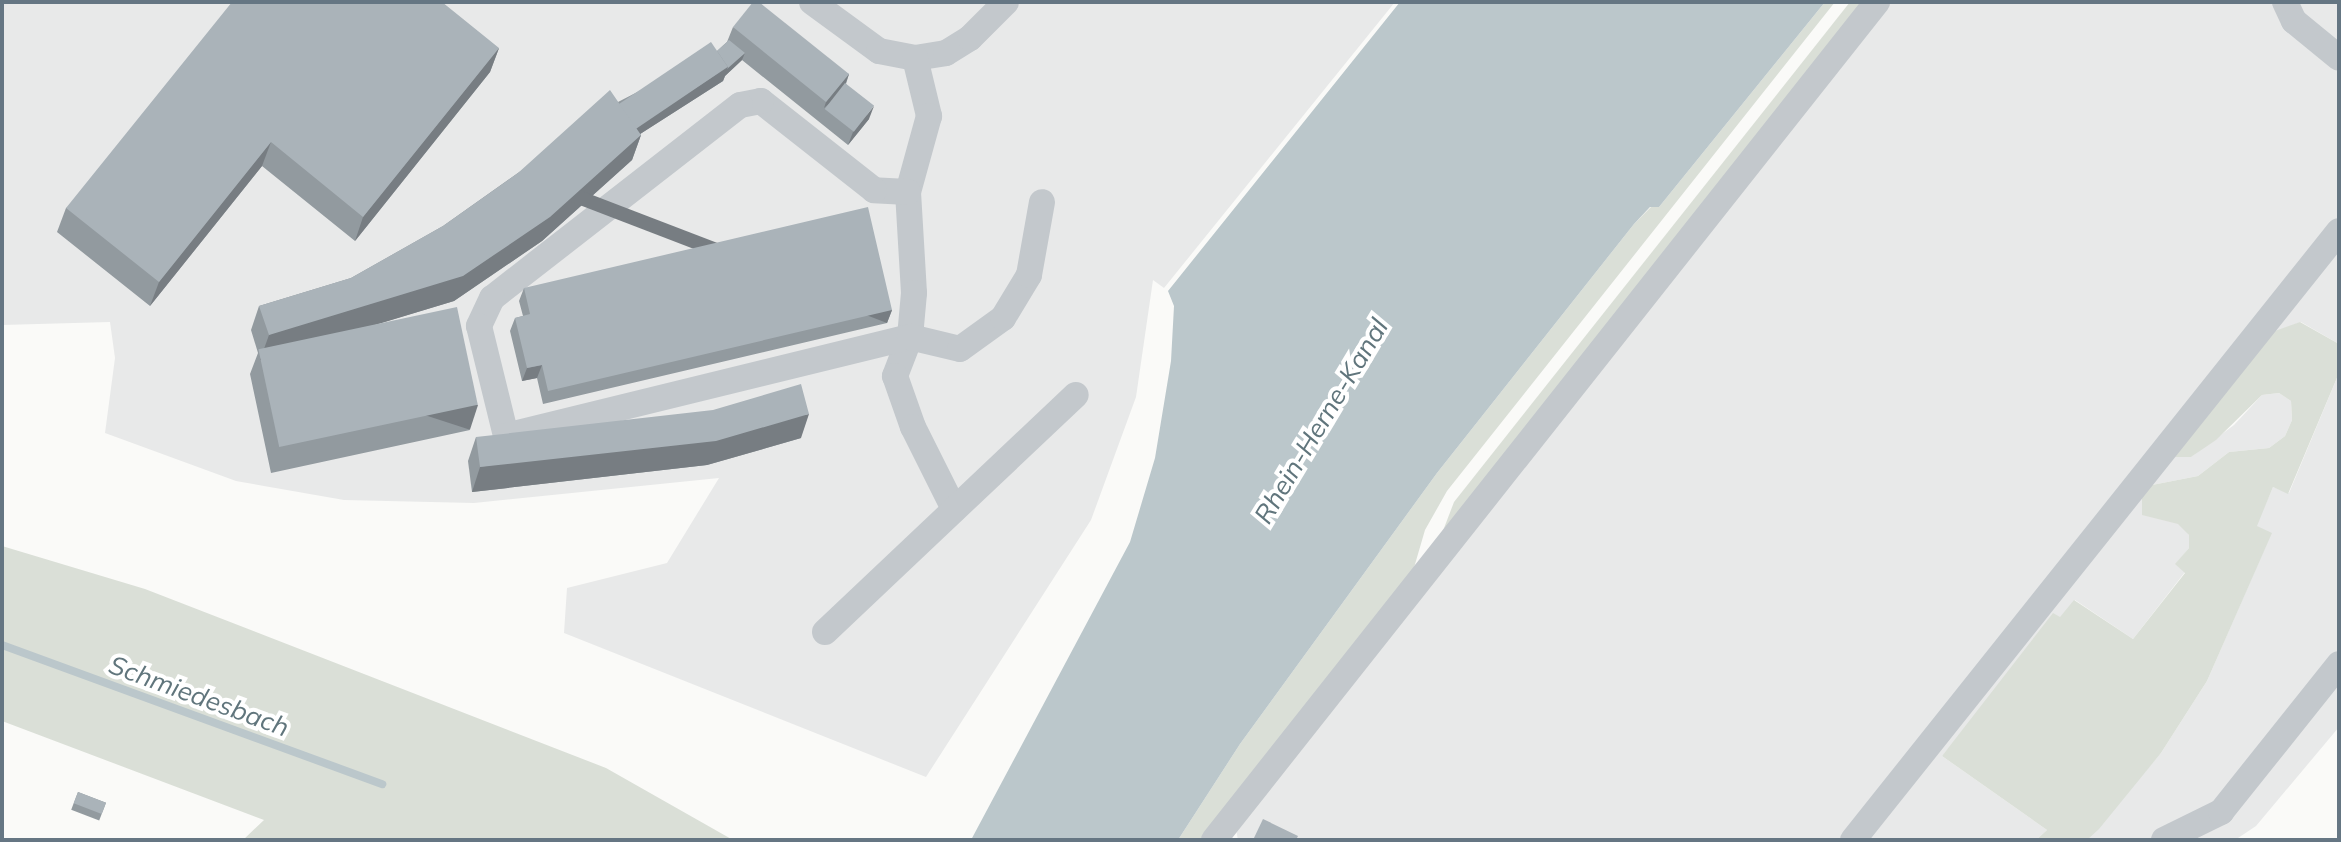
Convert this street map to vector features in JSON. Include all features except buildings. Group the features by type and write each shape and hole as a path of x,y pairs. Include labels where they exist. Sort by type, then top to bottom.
{"street":[{"path":"812,2 879,51 915,58 946,53 970,38 1006,2"},
{"path":"1214,840 1877,2"},
{"path":"2285,2 2294,21 2339,58"},
{"path":"915,58 929,116 908,192 914,293 910,337 895,376 913,427 954,509"},
{"path":"908,192 874,190 761,101 740,105 492,298 479,326 506,436 910,337 960,349 1003,318 1029,275 1042,202"},
{"path":"1853,840 2339,231"},
{"path":"825,632 1076,395"},
{"path":"2164,840 2221,812 2339,664"}],"shaded area":[{"path":"2,2 1395,2 1164,288 1153,280 1136,397 1091,520 926,777 564,633 567,588 667,563 719,478 474,503 344,500 236,481 105,433 115,358 110,322 2,325"},
{"path":"1825,2 1835,2 1447,491 1425,530 1411,578 1203,840 1178,840 1240,744 1437,473 1634,224 1651,207 1659,207"},
{"path":"1850,2 1867,2 1441,536 1454,502"},
{"path":"1888,2 2339,2 2339,344 2301,322 2264,336 2191,457 2234,425 2262,395 2279,393 2291,401 2292,420 2285,436 2269,448 2229,452 2198,476 2152,485 2189,535 2189,548 2176,564 2185,572 2133,639 2075,600 1942,756 2047,830 2036,840 1238,840 1235,824"},
{"path":"2300,322 2339,344 2339,373 2288,494 2273,487 2257,526 2272,533 2207,681 2161,753 2099,829 2087,840 2036,840 2047,830 1942,756 2053,613 2060,617 2074,600 2133,639 2185,573 2175,564 2189,548 2189,535 2178,524 2142,515 2142,494 2152,485 2198,476 2229,452 2269,448 2285,436 2292,420 2291,401 2279,393 2262,395 2216,440 2191,457 2175,457 2264,335"},
{"path":"2339,373 2339,727 2256,826 2235,840 2087,840 2161,753 2207,681 2271,534 2256,526 2273,487 2289,493"},
{"path":"2,546 145,589 606,768 733,840 243,840 264,820 2,721"}],"water":[{"name":"Rhein-Herne-Kanal","path":"1400,2 1825,2 1659,207 1650,207 1634,224 1437,473 1240,744 1178,840 971,840 1130,542 1155,458 1171,361 1174,306 1168,291"}],"waterway":[{"name":"Schmiedesbach","path":"2,645 382,784"}]}
